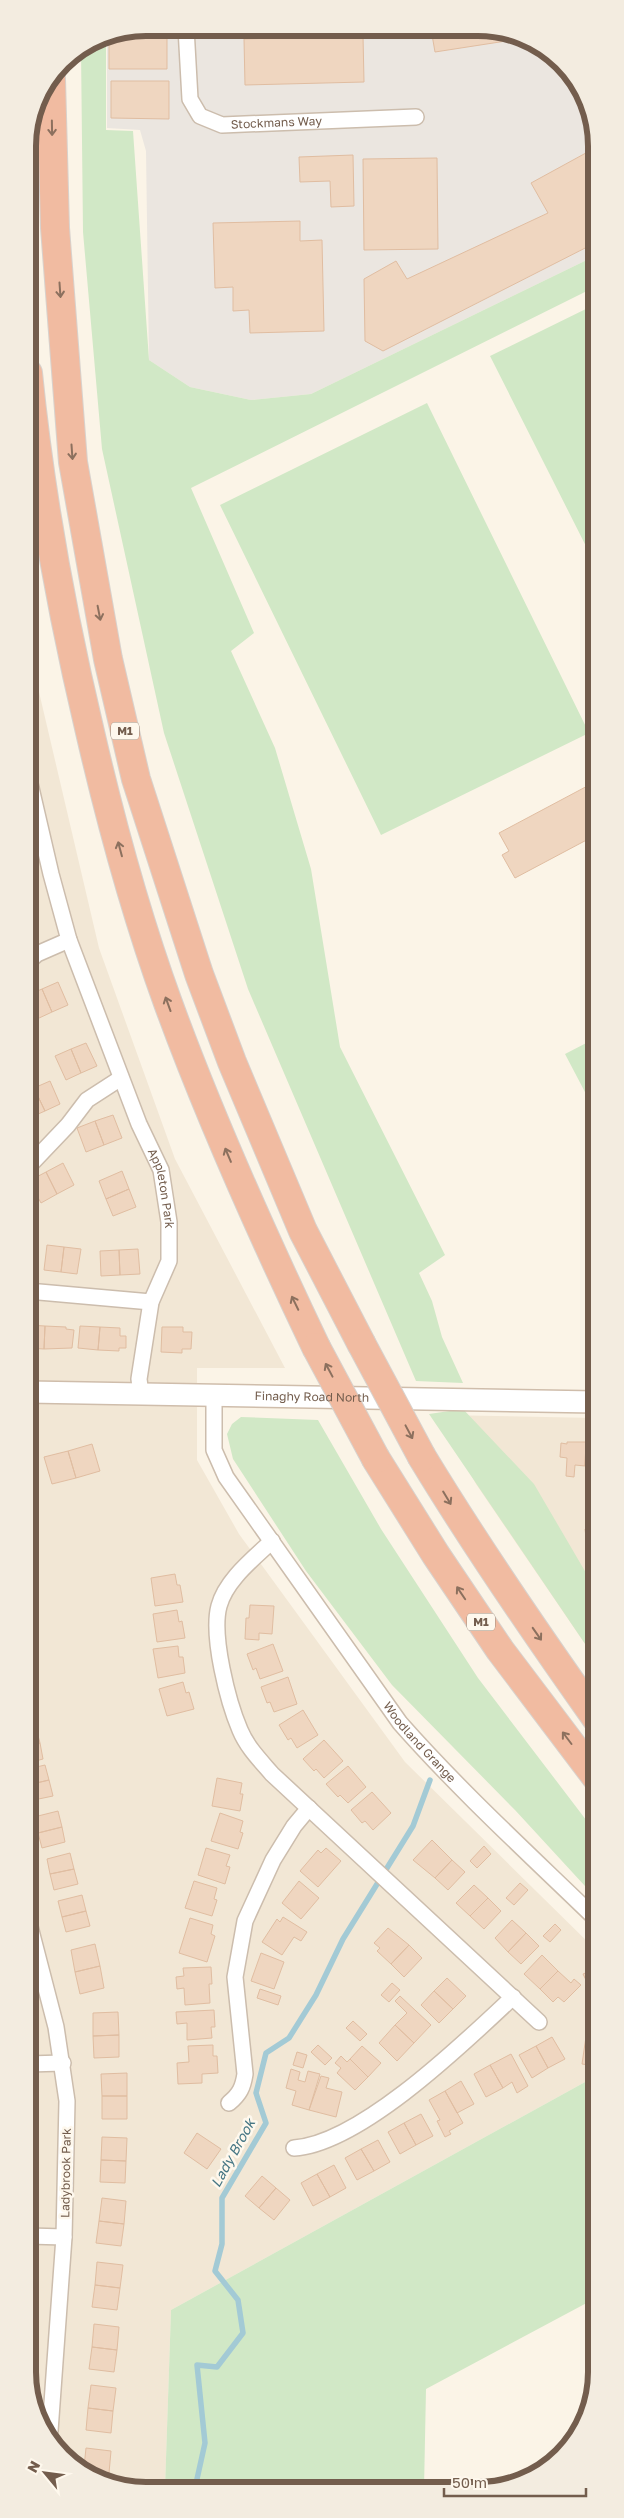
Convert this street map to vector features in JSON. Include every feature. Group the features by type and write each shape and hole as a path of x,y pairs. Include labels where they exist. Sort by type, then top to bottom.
{"highway":[{"name":"M1","path":"51,92 55,228 73,462 108,659 136,779 199,974 235,1070 303,1231 361,1343 422,1457 467,1531 588,1707"},
{"name":"M1","path":"36,448 58,580 98,768 130,887 167,1001 203,1095 260,1229 316,1347 376,1460 436,1555 500,1650 588,1766"}],"street":[{"name":"Stockmans Way","path":"186,36 190,99 200,116 222,125 416,117"},
{"name":"Appleton Park","path":"36,811 69,940 139,1124 161,1170 169,1222 169,1261 151,1302 139,1379 141,1394"},
{"path":"36,955 69,940"},
{"path":"36,1159 68,1125 87,1100 121,1078"},
{"path":"36,1292 151,1302"},
{"name":"Finaghy Road North","path":"36,1392 214,1397 588,1402"},
{"name":"Woodland Grange","path":"214,1397 214,1450 226,1477 400,1723 423,1750 588,1911"},
{"path":"272,1541 228,1588 219,1606 217,1637 228,1694 240,1731 252,1750 272,1774 539,2022"},
{"path":"229,2103 238,2096 243,2087 245,2074 236,1977 245,1921 273,1860 294,1826 309,1808"},
{"name":"Ladybrook Park","path":"36,1948 50,1998 63,2063 67,2101 64,2237 46,2412"},
{"path":"294,2148 316,2144 371,2116 458,2050 513,1997"},
{"path":"36,2064 63,2063"},
{"path":"36,2236 64,2237"}],"shaded area":[{"path":"147,36 477,36 499,38 526,48 550,64 565,79 579,104 587,132 588,147 588,259 311,394 251,400 190,387 149,360 146,151 140,130 107,128 107,44 118,40"},
{"path":"36,679 99,948 175,1159 285,1368 197,1368 197,1460 239,1534 405,1762 588,1942 588,2080 171,2310 165,2482 139,2482 111,2476 79,2459 59,2439 42,2407 38,2393 36,2371"},
{"path":"440,1415 588,1418 588,1648 476,1484"}],"green space":[{"path":"106,44 106,130 133,131 149,360 190,387 251,400 311,394 588,259 588,290 191,488 254,633 231,651 275,748 311,869 340,1047 445,1255 419,1273 432,1301 442,1337 463,1383 416,1381 248,989 164,733 102,449 83,232 81,58"},
{"path":"588,308 588,550 490,356"},
{"path":"427,403 588,733 381,835 220,505"},
{"path":"588,1042 588,1098 565,1054"},
{"path":"463,1409 534,1484 588,1576 588,1648 429,1414"},
{"path":"241,1417 318,1420 381,1529 478,1678 588,1822 588,1889 515,1810 392,1685 306,1571 233,1459 227,1434 232,1424"},
{"path":"588,2080 588,2302 426,2389 424,2482 165,2482 171,2310"}],"building":[{"path":"167,36 167,69 109,69 109,43 132,37"},
{"path":"277,36 363,36 364,82 245,85 244,39 277,38"},
{"path":"432,36 477,36 508,41 435,52"},
{"path":"111,81 169,81 169,119 111,118"},
{"path":"588,152 588,247 383,351 365,341 364,279 396,261 407,279 548,213 531,183"},
{"path":"353,155 354,206 331,207 330,181 300,182 299,157"},
{"path":"437,158 438,249 364,250 363,159"},
{"path":"300,221 300,241 322,240 324,331 250,333 249,310 233,311 233,287 215,288 213,223"},
{"path":"588,786 588,839 515,878 502,855 509,851 499,833"},
{"path":"58,982 68,1005 52,1012 42,989"},
{"path":"42,989 52,1012 37,1019 36,1016 36,992"},
{"path":"86,1043 97,1066 81,1073 71,1049"},
{"path":"71,1049 81,1073 66,1080 55,1056"},
{"path":"50,1081 60,1104 45,1111 36,1092 36,1087"},
{"path":"36,1092 45,1111 36,1115"},
{"path":"113,1115 122,1138 104,1145 95,1121"},
{"path":"95,1121 104,1145 86,1152 77,1128"},
{"path":"63,1163 74,1185 57,1194 46,1172"},
{"path":"122,1171 129,1189 106,1199 99,1181"},
{"path":"46,1172 57,1194 41,1203 36,1194 36,1177"},
{"path":"129,1189 136,1207 113,1216 106,1199"},
{"path":"47,1245 64,1247 61,1272 44,1270"},
{"path":"64,1247 81,1249 77,1274 61,1272"},
{"path":"138,1249 140,1274 120,1275 119,1250"},
{"path":"119,1250 120,1275 101,1276 100,1251"},
{"path":"36,1325 45,1326 44,1349 36,1348"},
{"path":"45,1326 66,1327 66,1329 74,1330 72,1348 44,1349"},
{"path":"80,1326 100,1327 98,1350 78,1348"},
{"path":"100,1327 120,1328 120,1336 126,1336 126,1348 119,1348 119,1351 98,1350"},
{"path":"162,1327 183,1327 183,1332 192,1332 191,1349 182,1349 182,1353 161,1352"},
{"path":"567,1442 586,1442 585,1466 575,1465 574,1477 566,1476 567,1458 560,1457 561,1443 567,1444"},
{"path":"586,1442 588,1442 588,1466 585,1466"},
{"path":"92,1444 100,1471 76,1478 68,1451"},
{"path":"68,1451 76,1478 52,1484 44,1457"},
{"path":"585,1529 588,1529 588,1545 587,1545"},
{"path":"175,1574 177,1585 180,1585 183,1602 155,1606 151,1578"},
{"path":"250,1605 274,1606 272,1634 259,1633 259,1640 245,1639 246,1618 249,1618"},
{"path":"177,1610 179,1622 182,1621 185,1638 157,1642 153,1614"},
{"path":"273,1644 283,1671 260,1679 256,1668 253,1670 247,1654"},
{"path":"178,1646 179,1657 183,1657 185,1673 158,1678 153,1649"},
{"path":"288,1677 297,1704 274,1712 270,1702 267,1703 261,1687"},
{"path":"183,1682 186,1693 189,1692 194,1709 167,1716 159,1689"},
{"path":"303,1710 318,1735 297,1748 291,1738 288,1740 279,1725"},
{"path":"36,1728 40,1743 36,1744"},
{"path":"324,1740 343,1761 324,1778 316,1769 314,1771 303,1759"},
{"path":"40,1743 43,1759 36,1761 36,1744"},
{"path":"45,1765 49,1780 36,1783 36,1767"},
{"path":"348,1766 366,1787 348,1803 340,1795 338,1797 326,1784"},
{"path":"217,1778 242,1783 240,1794 243,1794 240,1811 212,1806"},
{"path":"49,1780 53,1796 36,1800 36,1783"},
{"path":"372,1792 391,1813 373,1830 365,1821 362,1823 351,1810"},
{"path":"58,1811 62,1827 38,1833 36,1816"},
{"path":"220,1813 243,1821 240,1832 243,1833 238,1849 211,1841"},
{"path":"62,1827 65,1842 42,1848 38,1833"},
{"path":"432,1840 452,1860 435,1878 413,1860"},
{"path":"484,1846 491,1854 477,1868 470,1861"},
{"path":"206,1848 230,1855 226,1866 230,1867 225,1884 198,1875"},
{"path":"326,1848 341,1861 318,1887 300,1871 318,1850 321,1853"},
{"path":"70,1853 74,1869 50,1874 47,1859"},
{"path":"452,1860 465,1872 448,1890 435,1878"},
{"path":"74,1869 78,1884 54,1890 50,1874"},
{"path":"194,1881 217,1888 214,1899 217,1900 212,1916 185,1908"},
{"path":"299,1881 319,1898 301,1919 282,1903"},
{"path":"520,1883 528,1890 514,1905 506,1898"},
{"path":"474,1885 488,1898 470,1916 456,1903"},
{"path":"82,1895 86,1911 62,1917 58,1901"},
{"path":"488,1898 501,1911 484,1929 470,1916"},
{"path":"86,1911 90,1926 66,1932 62,1917"},
{"path":"283,1917 307,1932 301,1941 294,1937 282,1955 262,1942 277,1919 280,1922"},
{"path":"190,1918 213,1925 211,1934 215,1936 207,1962 179,1953"},
{"path":"512,1920 526,1933 508,1952 495,1938"},
{"path":"555,1924 561,1930 550,1942 543,1936"},
{"path":"388,1928 409,1945 391,1964 377,1951 380,1948 374,1943"},
{"path":"526,1933 539,1946 521,1964 508,1952"},
{"path":"95,1944 100,1966 75,1972 71,1950"},
{"path":"409,1945 422,1958 404,1977 391,1964"},
{"path":"261,1953 284,1962 274,1989 251,1981"},
{"path":"542,1955 558,1971 540,1989 524,1974"},
{"path":"100,1966 104,1988 80,1994 75,1972"},
{"path":"211,1967 212,1984 209,1984 210,2003 185,2005 184,1988 177,1989 176,1977 184,1976 183,1968"},
{"path":"558,1971 571,1983 574,1979 581,1985 564,2002 558,1997 553,2002 540,1989"},
{"path":"588,1972 588,1984 583,1974"},
{"path":"447,1978 466,1996 453,2009 434,1991"},
{"path":"392,1983 400,1990 389,2002 381,1995"},
{"path":"260,1989 281,1996 278,2005 257,1998"},
{"path":"434,1991 453,2009 439,2023 421,2005"},
{"path":"400,1996 431,2025 414,2043 395,2025 407,2013 395,2001"},
{"path":"214,2010 215,2027 211,2027 212,2038 187,2040 187,2023 177,2024 176,2012"},
{"path":"118,2012 119,2035 93,2036 93,2013"},
{"path":"353,2021 367,2034 360,2041 346,2028"},
{"path":"588,2023 588,2065 582,2064"},
{"path":"395,2025 414,2043 397,2061 379,2043"},
{"path":"119,2035 119,2057 94,2058 93,2036"},
{"path":"552,2037 565,2059 548,2068 536,2046"},
{"path":"213,2045 213,2056 217,2056 218,2073 202,2074 202,2083 178,2084 177,2063 189,2062 188,2046"},
{"path":"318,2045 332,2058 325,2065 311,2052"},
{"path":"362,2046 381,2063 368,2077 350,2059"},
{"path":"536,2046 548,2068 532,2078 519,2055"},
{"path":"297,2052 307,2055 303,2068 293,2065"},
{"path":"511,2054 528,2086 517,2093 512,2082 503,2088 490,2065"},
{"path":"341,2056 347,2062 350,2059 368,2077 355,2090 337,2073 341,2068 335,2063"},
{"path":"490,2065 503,2088 486,2097 474,2074"},
{"path":"291,2069 300,2072 298,2080 305,2082 308,2071 320,2074 309,2110 292,2105 296,2091 286,2088"},
{"path":"127,2073 127,2096 102,2096 101,2074"},
{"path":"321,2076 329,2078 326,2088 342,2092 336,2117 309,2110"},
{"path":"461,2081 474,2104 457,2113 445,2091"},
{"path":"445,2091 463,2123 449,2131 451,2134 445,2137 437,2121 440,2120 429,2100"},
{"path":"102,2096 127,2096 127,2119 102,2119"},
{"path":"421,2114 433,2136 416,2145 404,2123"},
{"path":"404,2123 416,2145 400,2154 388,2132"},
{"path":"197,2133 221,2149 207,2169 184,2153"},
{"path":"102,2137 127,2138 126,2161 101,2160"},
{"path":"378,2140 390,2162 374,2171 361,2149"},
{"path":"361,2149 374,2171 357,2180 345,2158"},
{"path":"101,2160 126,2161 125,2183 100,2182"},
{"path":"334,2165 346,2188 330,2197 317,2174"},
{"path":"317,2174 330,2197 313,2206 301,2183"},
{"path":"262,2176 276,2188 259,2208 245,2196"},
{"path":"276,2188 290,2200 274,2220 259,2208"},
{"path":"102,2198 126,2201 124,2224 99,2221"},
{"path":"99,2221 124,2224 121,2246 96,2243"},
{"path":"97,2262 123,2265 120,2288 95,2285"},
{"path":"95,2285 120,2288 117,2310 92,2307"},
{"path":"94,2324 119,2327 117,2350 92,2347"},
{"path":"92,2347 117,2350 114,2372 89,2369"},
{"path":"91,2385 116,2388 113,2411 88,2408"},
{"path":"88,2408 113,2411 111,2433 86,2430"},
{"path":"86,2448 111,2451 109,2473 103,2472 84,2463"}],"waterway":[{"name":"Lady Brook","path":"196,2482 205,2443 197,2365 217,2367 243,2333 238,2300 215,2271 222,2244 222,2198 266,2123 256,2093 266,2053 289,2038 316,1995 343,1939 413,1826 430,1780"}]}
